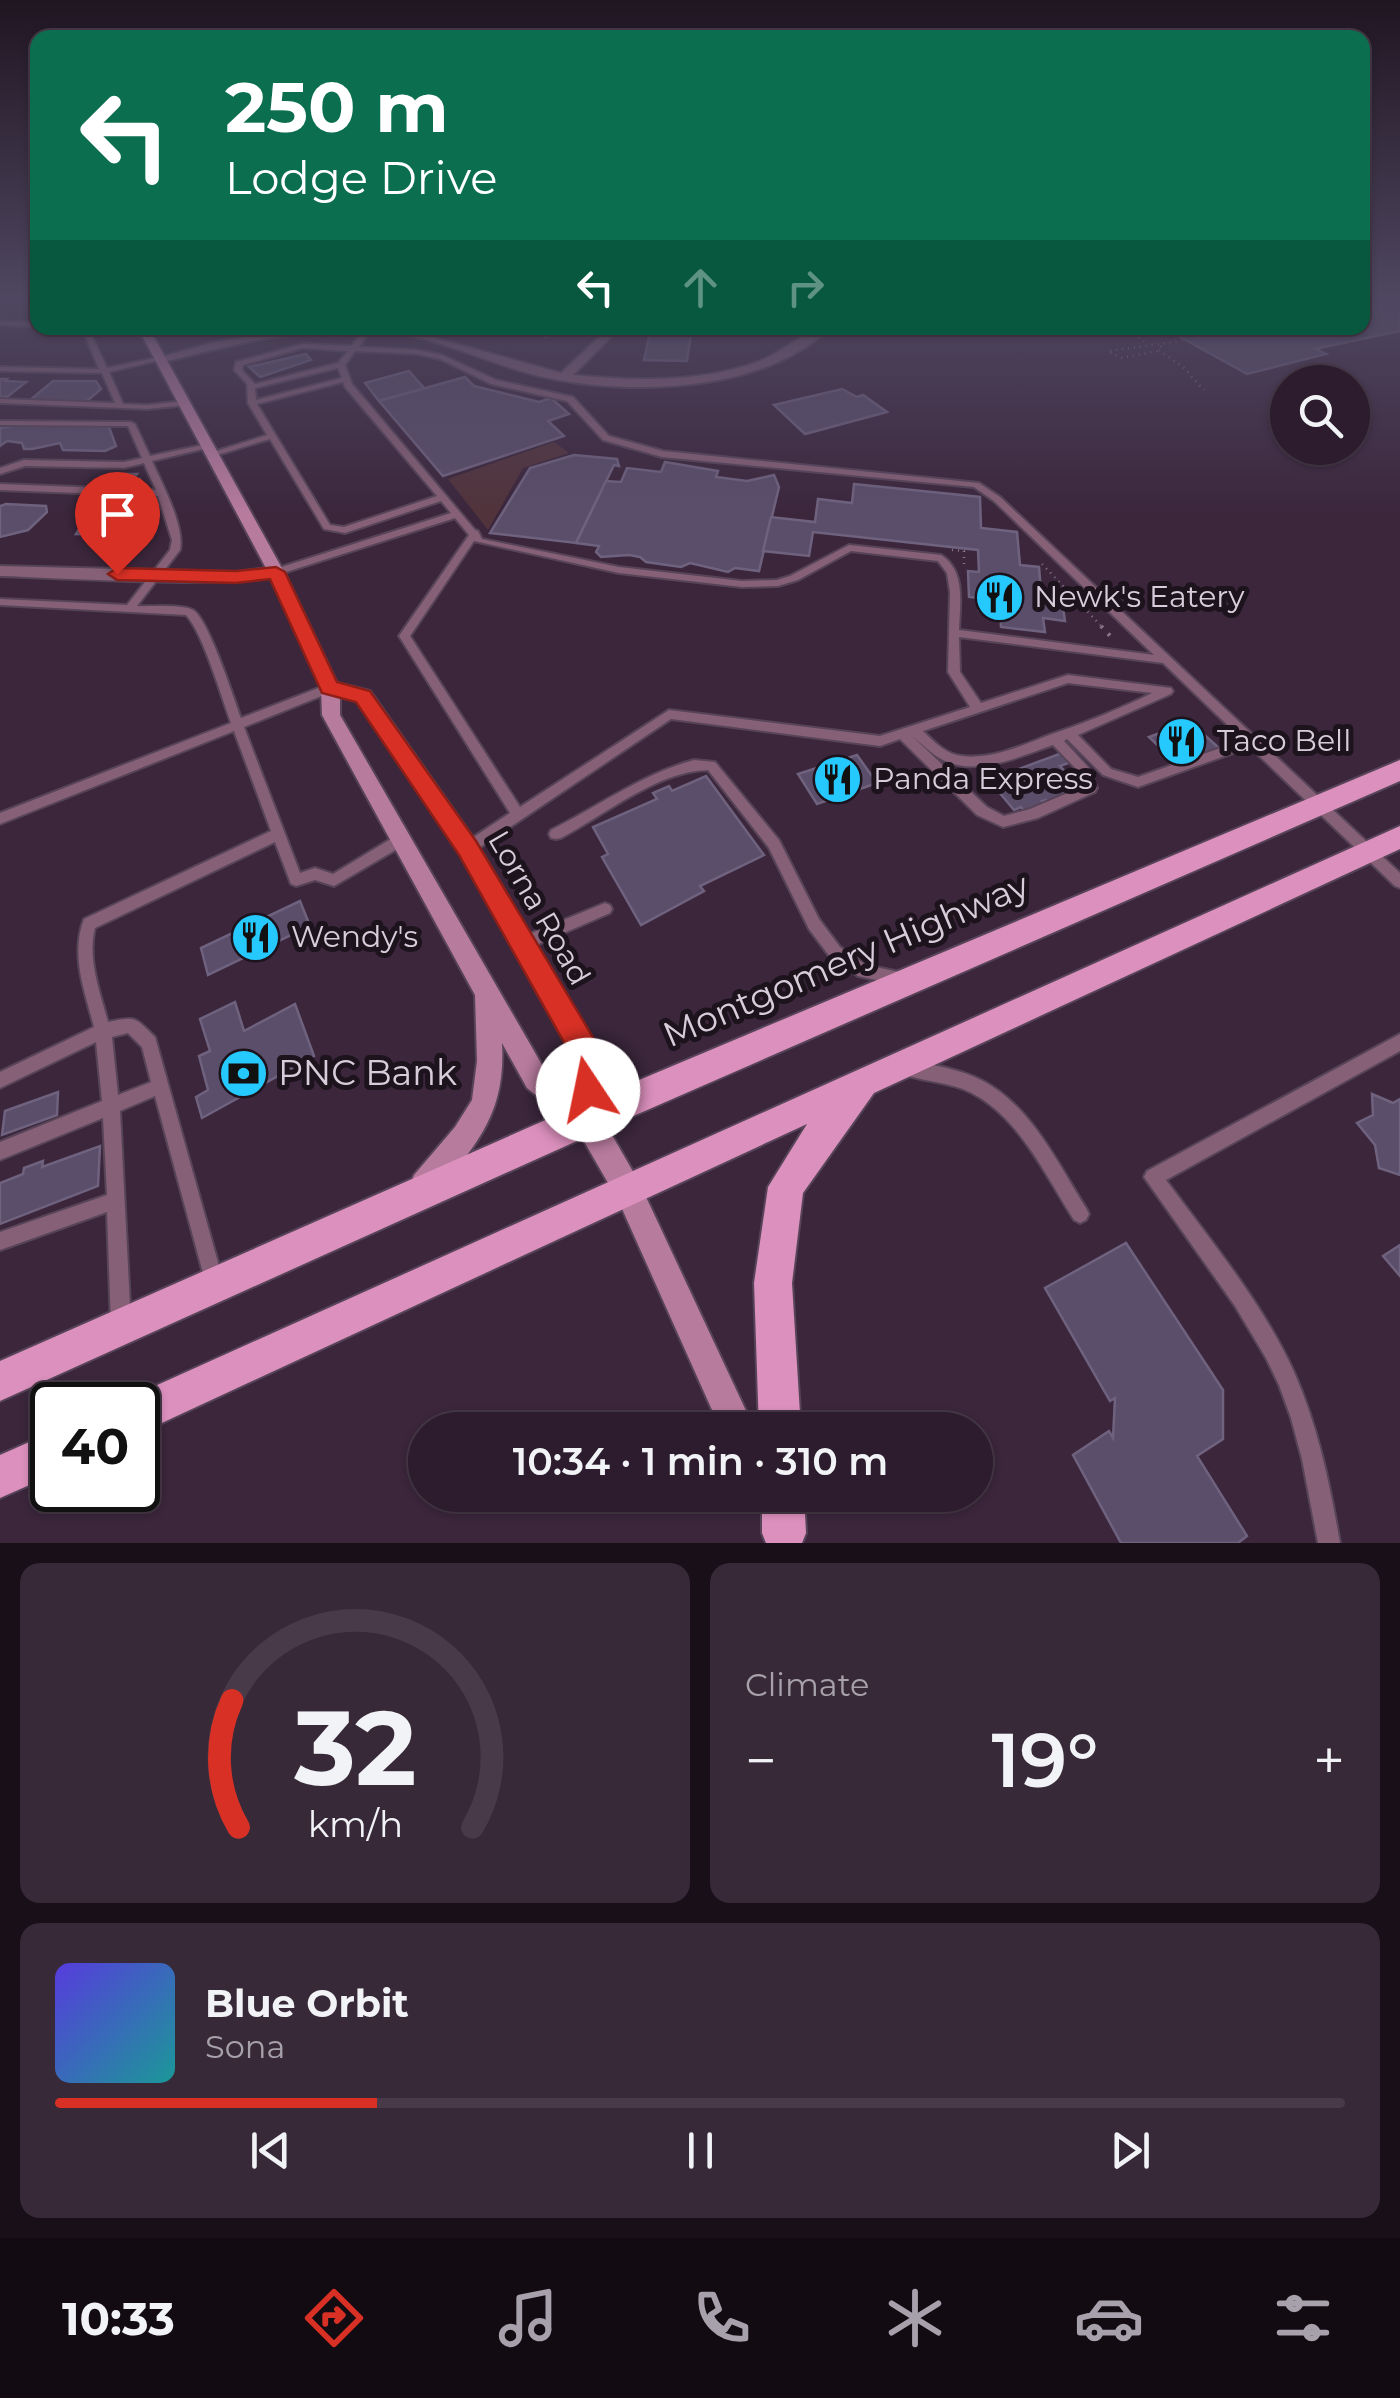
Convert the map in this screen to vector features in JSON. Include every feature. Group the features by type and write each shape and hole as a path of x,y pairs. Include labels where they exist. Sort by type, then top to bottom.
{"main road":[{"name":"Montgomery Highway","path":"0,1382 587,1119 1400,770"},
{"path":"160,1404 1400,836"},
{"path":"779,1412 773,1283 786,1187 821,1134 881,1073"},
{"path":"0,1477 30,1463"}],"street":[{"path":"166,370 276,572 330,688 331,715 399,841 536,1079 587,1119 629,1192 730,1412"},
{"path":"542,370 564,377 662,381 735,370"},
{"path":"564,377 571,370"},
{"path":"0,571 236,577 276,572"},
{"name":"Lorna Road","path":"330,688 363,696 468,848 589,1060 587,1119"},
{"path":"413,1197 478,1123 490,1096 492,1069 486,991"}],"lane":[{"path":"52,370 109,370"},
{"path":"238,370 251,387 252,403 271,436 334,531 441,498"},
{"path":"294,378 309,370"},
{"path":"251,387 323,370"},
{"path":"342,370 359,402 479,541 604,567 742,584 778,583 794,578 849,548 941,558 950,564 953,576 954,672 978,708"},
{"path":"466,370 494,382 570,399 606,438 662,454 976,485 997,499 1400,882"},
{"path":"104,371 120,406"},
{"path":"252,403 345,379"},
{"path":"0,402 120,406 184,402"},
{"path":"0,423 131,424 162,493 177,540 130,608"},
{"path":"0,470 24,463 110,466 271,436"},
{"path":"0,487 162,493"},
{"path":"276,572 456,514"},
{"path":"475,534 404,636 517,812"},
{"path":"0,602 179,610 194,616 296,880 315,874 334,880 399,841"},
{"path":"954,633 1166,660"},
{"path":"468,848 669,714 880,741 1077,677 1167,691"},
{"path":"909,732 947,758 983,763 1122,715 1167,691 1192,686"},
{"path":"0,819 330,688"},
{"path":"909,732 982,811 1003,822 1033,814 1090,788 1090,778 1054,738"},
{"path":"1068,733 1107,772 1138,782 1252,742"},
{"path":"556,834 583,822 611,800 693,765 712,765 774,844 814,924 836,952 863,970 912,981"},
{"path":"121,1328 114,1107 84,933 89,924 278,834"},
{"path":"522,944 605,908"},
{"path":"0,1080 103,1031 120,1025 139,1030 148,1043 161,1086 215,1285"},
{"path":"1329,1543 1319,1482 1286,1378 1238,1296 1153,1177 1400,1042"},
{"path":"881,1073 946,1076 984,1090 1012,1113 1080,1214"},
{"path":"0,1151 161,1086"},
{"path":"0,1241 114,1201"}],"path":[{"path":"1183,370 1204,390"}],"shaded area":[{"path":"554,442 569,453 523,468 488,530 448,479"}],"building":[{"path":"252,370 281,370 260,377"},
{"path":"409,371 425,389 379,401 365,383"},
{"path":"465,377 474,386 539,402 551,398 569,414 548,421 564,436 443,476 379,401"},
{"path":"0,379 26,382 7,397 0,397"},
{"path":"53,381 96,381 101,389 87,401 29,401"},
{"path":"842,389 857,397 863,395 887,412 805,434 774,405"},
{"path":"23,424 109,427 116,446 105,451 63,450 60,443 24,449 22,443 7,441 0,446 0,428"},
{"path":"574,455 617,459 619,466 614,465 576,543 490,533 530,468"},
{"path":"665,462 718,471 716,477 747,481 774,475 779,487 759,571 735,568 728,572 690,563 681,567 629,555 601,557 596,552 599,546 576,543 606,481 621,482 627,468 661,472"},
{"path":"113,474 137,474 133,479 139,479 131,488 101,487"},
{"path":"854,484 980,497 981,528 1017,532 1020,565 1039,567 1041,591 1061,594 1065,621 1043,618 1045,632 1001,627 1000,612 979,610 978,598 969,597 968,571 979,572 978,550 813,532 809,556 763,551 771,517 815,522 818,499 852,503"},
{"path":"0,506 46,506 47,512 28,530 0,537"},
{"path":"89,514 158,517 141,536 76,534"},
{"name":"Taco Bell","path":"1190,722 1219,748 1176,763 1149,737"},
{"path":"1062,753 1071,762 1060,766 1083,791 1049,804 1042,801 1044,804 1025,812 1021,807 1014,810 989,780"},
{"name":"Panda Express","path":"857,755 877,783 817,804 798,774"},
{"path":"706,776 764,855 700,886 704,891 641,925 602,857 608,854 593,827 657,799 653,793 669,786 672,791"},
{"name":"Wendy's","path":"300,901 310,926 208,975 201,948"},
{"name":"PNC Bank","path":"235,1002 244,1031 295,1004 314,1056 202,1118 196,1097 208,1090 199,1056 210,1051 200,1019"},
{"path":"58,1092 57,1115 2,1135 5,1111"},
{"path":"1372,1094 1393,1103 1400,1099 1400,1175 1379,1168 1375,1145 1357,1123 1373,1115"},
{"path":"100,1146 98,1186 0,1224 0,1183 23,1174 24,1168 43,1161 42,1167"},
{"path":"1126,1243 1223,1390 1223,1439 1197,1456 1247,1536 1238,1543 1121,1543 1073,1455 1109,1431 1113,1438 1115,1398 1110,1401 1045,1288"},
{"path":"1400,1245 1400,1276 1383,1256"}],"place":[{"name":"Newk's Eatery","path":"999,597"},
{"name":"Taco Bell","path":"1182,741"},
{"name":"Panda Express","path":"838,779"},
{"name":"Wendy's","path":"256,937"},
{"name":"PNC Bank","path":"243,1073"}],"route":[{"path":"117,574 236,577 276,572 330,688 363,696 468,848 589,1060 588,1090"}]}
